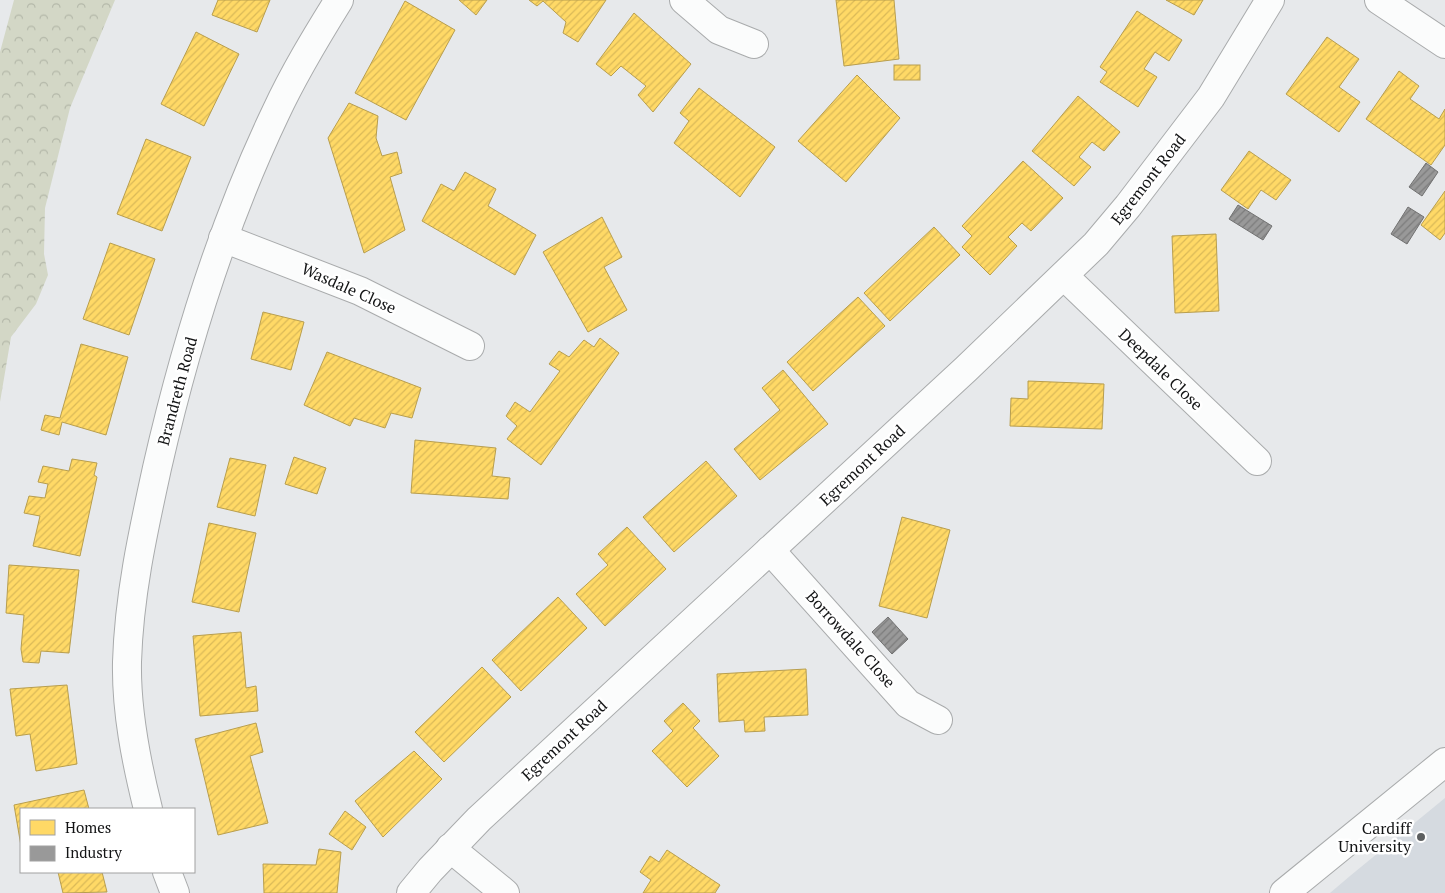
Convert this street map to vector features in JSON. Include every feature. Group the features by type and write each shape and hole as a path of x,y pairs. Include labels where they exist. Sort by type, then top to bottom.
{"street":[{"name":"Brandreth Road","path":"148,808 133,740 127,664 132,594 140,543 168,418 184,358 223,238 276,110 305,55 339,0"},
{"path":"684,0 720,30 754,44"},
{"name":"Egremont Road","path":"411,893 450,848 486,812 1064,276 1128,206 1187,129 1243,47 1270,0"},
{"path":"1379,0 1445,44"},
{"name":"Wasdale Close","path":"223,238 360,291 470,346"},
{"name":"Deepdale Close","path":"1064,276 1257,462"},
{"name":"Borrowdale Close","path":"770,550 908,704 938,720"},
{"path":"1284,893 1445,762"},
{"path":"450,848 505,893"},
{"path":"167,873 175,893"}],"shaded area":[{"name":"Cardiff University","path":"1445,798 1445,893 1330,893 1350,876"}],"green space":[{"path":"14,0 115,0 70,108 45,208 44,254 48,275 36,304 11,337 0,402 0,52"}],"building: Homes":[{"path":"218,0 270,0 257,32 212,15"},
{"path":"459,0 487,0 476,15"},
{"path":"529,0 606,0 578,42 563,33 566,22 543,1 537,6"},
{"path":"836,0 894,0 899,59 844,66"},
{"path":"1166,0 1203,0 1194,15"},
{"path":"405,1 455,30 406,120 355,93"},
{"path":"1137,11 1182,40 1169,61 1155,52 1144,69 1157,77 1138,107 1100,82 1107,72 1100,67"},
{"path":"634,13 691,64 653,112 638,95 646,86 621,66 611,76 596,64"},
{"path":"196,32 239,54 204,126 161,104"},
{"path":"1327,37 1359,59 1339,87 1360,102 1339,132 1286,94"},
{"path":"894,65 920,65 920,80 894,80"},
{"path":"1399,71 1419,86 1410,99 1439,119 1445,109 1445,145 1431,165 1366,119"},
{"path":"857,75 900,118 846,182 798,141"},
{"path":"699,88 775,147 740,197 674,143 689,121 680,113"},
{"path":"1078,96 1120,132 1104,151 1092,142 1079,157 1091,167 1074,186 1032,151"},
{"path":"349,103 378,116 376,138 382,156 397,152 402,173 390,177 405,230 364,253 328,138"},
{"path":"146,139 191,157 162,231 117,214"},
{"path":"1249,151 1291,180 1276,200 1261,190 1248,209 1221,190"},
{"path":"1023,161 1063,198 1031,231 1022,223 1008,237 1017,246 990,275 962,247 972,236 962,226"},
{"path":"465,172 496,189 488,206 536,235 515,275 422,221 441,184 454,191"},
{"path":"1445,191 1445,233 1440,240 1421,225"},
{"path":"602,217 622,257 604,267 627,310 588,332 543,252"},
{"path":"934,227 960,255 890,321 864,293"},
{"path":"1216,234 1219,311 1175,313 1172,236"},
{"path":"110,243 155,259 129,335 83,319"},
{"path":"858,297 885,326 813,391 787,362"},
{"path":"263,312 304,322 291,370 251,359"},
{"path":"600,338 619,353 541,465 507,439 517,426 506,416 515,402 530,412 560,371 549,364 559,351 569,357 584,340 594,347"},
{"path":"81,344 128,357 106,435 62,422 59,435 41,430 45,415 60,418"},
{"path":"327,352 421,388 412,418 391,413 385,428 354,418 350,426 304,405"},
{"path":"783,370 828,424 760,480 734,449 780,410 762,388"},
{"path":"1028,381 1104,384 1102,429 1010,426 1011,398 1028,399"},
{"path":"415,440 496,448 492,476 510,478 508,499 411,493"},
{"path":"294,457 326,468 317,494 285,484"},
{"path":"230,458 266,465 255,516 217,507"},
{"path":"72,459 97,463 94,475 97,477 80,556 33,546 40,516 24,513 29,496 45,498 48,484 38,482 43,466 69,471"},
{"path":"706,461 737,496 674,552 643,517"},
{"path":"902,517 950,530 927,618 879,606"},
{"path":"209,523 256,533 239,612 192,602"},
{"path":"627,527 666,569 605,626 576,594 608,565 598,554"},
{"path":"9,565 79,570 69,653 41,651 39,663 23,662 21,649 24,615 6,613"},
{"path":"558,597 587,628 521,691 492,660"},
{"path":"241,632 246,688 256,686 258,711 200,716 193,636"},
{"path":"482,667 511,697 444,762 415,732"},
{"path":"806,669 808,715 764,717 765,731 745,732 744,720 719,722 717,674"},
{"path":"67,685 77,764 36,771 30,734 16,736 10,689"},
{"path":"683,703 700,721 693,728 719,756 687,787 652,751 673,731 664,721"},
{"path":"256,723 263,752 250,756 268,823 218,835 195,739"},
{"path":"414,751 442,779 383,837 355,801"},
{"path":"84,790 89,808 20,808 20,840 14,805"},
{"path":"345,811 366,827 352,850 329,834"},
{"path":"319,849 341,852 337,893 264,893 263,864 316,865"},
{"path":"667,850 720,885 715,893 643,893 651,880 640,872 650,856 659,862"},
{"path":"58,873 102,873 107,892 63,893"}],"building: Industry":[{"path":"1426,163 1438,172 1422,196 1409,187"},
{"path":"1238,205 1272,226 1263,240 1229,219"},
{"path":"1408,207 1424,217 1407,244 1391,234"},
{"path":"888,617 908,639 892,654 872,632"}],"place":[{"name":"Cardiff University","path":"1421,837"}]}
